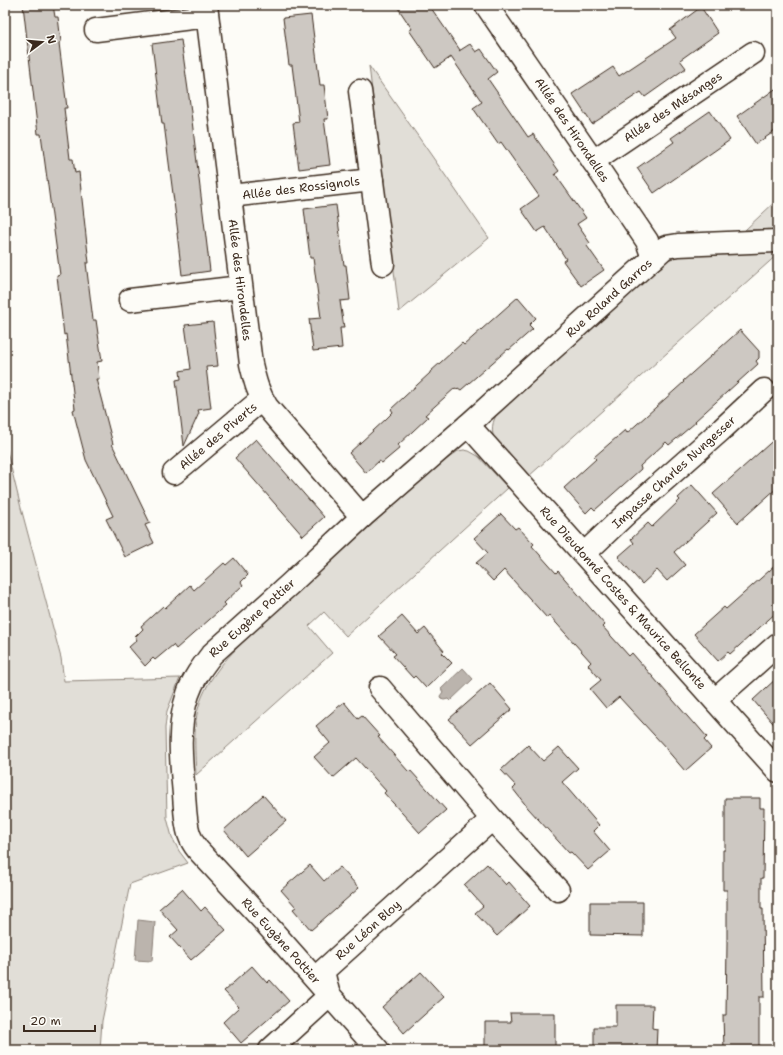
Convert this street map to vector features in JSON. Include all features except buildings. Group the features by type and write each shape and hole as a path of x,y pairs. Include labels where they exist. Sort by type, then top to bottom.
{"street":[{"name":"Allée des Hirondelles","path":"486,5 594,161 647,241 653,258"},
{"name":"Allée des Hirondelles","path":"207,10 251,364 256,386 267,407 362,517"},
{"path":"96,30 207,10"},
{"name":"Allée des Mésanges","path":"594,161 753,53"},
{"name":"Allée des Rossignols","path":"360,91 383,264"},
{"name":"Allée des Rossignols","path":"230,196 372,180"},
{"name":"Rue Roland Garros","path":"468,425 666,247 678,245 778,241"},
{"path":"130,300 241,287"},
{"name":"Impasse Charles Nungesser","path":"584,554 626,514 764,390"},
{"name":"Allée des Piverts","path":"174,473 262,399"},
{"name":"Rue Eugène Pottier","path":"378,1050 198,850 192,840 185,816 182,769 183,712 188,693 197,675 212,654 362,517 468,425"},
{"name":"Rue Dieudonné Costes & Maurice Bellonte","path":"468,425 778,771"},
{"path":"715,700 778,644"},
{"path":"380,688 492,819 558,890"},
{"name":"Rue Léon Bloy","path":"329,996 323,971 492,819"},
{"path":"270,1050 329,996"}],"shaded area":[{"path":"369,66 489,238 399,312"},
{"path":"778,199 778,229 745,230"},
{"path":"716,252 778,252 778,254 529,476 494,438 492,430 493,423 500,408 666,261 684,255"},
{"path":"5,443 61,658 64,681 180,678 167,711 165,728 167,818 172,837 179,851 188,863 130,884 102,1021 100,1050 5,1050"},
{"path":"464,450 478,456 508,488 346,636 324,612 309,626 332,653 196,775 195,725 199,706 208,685 223,663 252,634 355,539 439,465 458,451"},
{"path":"463,668 473,679 450,701 448,699 441,699 440,696 443,692 441,689"},
{"path":"138,920 155,922 152,961 135,960"}]}
